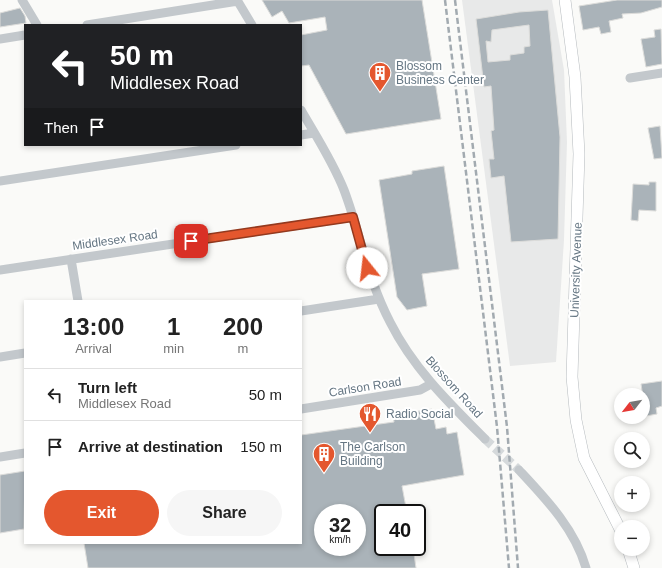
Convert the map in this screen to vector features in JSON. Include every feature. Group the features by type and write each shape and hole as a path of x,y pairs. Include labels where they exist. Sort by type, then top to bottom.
{"main road":[{"name":"University Avenue","path":"564,0 575,77 579,154 572,377 576,420 584,458 615,520"},
{"path":"630,556 634,568"}],"street":[{"path":"22,0 36,24"},
{"path":"94,24 238,1 251,24"},
{"path":"0,39 24,35"},
{"path":"630,78 662,73"},
{"name":"Blossom Road","path":"302,112 332,164 344,190 367,268 379,299 401,342 431,384 486,439"},
{"path":"302,135 314,133"},
{"path":"0,181 229,146"},
{"name":"Middlesex Road","path":"0,270 353,217"},
{"path":"71,259 78,300"},
{"path":"302,311 379,299"},
{"path":"0,357 24,353"},
{"name":"Carlson Road","path":"302,409 420,390 431,384"},
{"path":"0,457 24,453"},
{"path":"518,470 555,509 567,526 586,568"}],"shaded area":[{"path":"462,0 552,0 564,70 567,142 564,240 556,362 510,366"}],"building":[{"name":"Blossom Business Center","path":"262,0 422,0 441,119 346,134 309,65 302,66 302,35 327,30 325,17 289,23 282,11 272,17"},
{"path":"617,0 662,0 662,7 641,13 622,14 623,18 609,21 611,32 601,34 599,27 583,30 579,6"},
{"path":"20,8 25,16 26,23 0,27 0,13"},
{"path":"548,10 560,137 558,239 511,242 504,176 491,178 489,159 494,159 491,131 494,130 491,86 484,87 476,19 519,12","holes":["529,25 530,46 524,47 524,53 510,55 510,60 488,62 486,41 491,42 492,30"]},
{"path":"661,29 662,64 646,67 641,39 655,37 654,30"},
{"path":"660,126 662,158 654,159 648,128"},
{"path":"444,166 459,269 422,274 427,306 407,310 397,297 379,180 412,174 412,171"},
{"path":"649,182 656,182 656,211 639,210 638,221 631,220 633,184 649,185"},
{"path":"662,381 662,406 656,408 657,414 650,415 650,388 642,388 641,384"},
{"path":"432,409 436,429 446,427 447,434 457,432 464,475 402,486 405,504 374,504 374,556 414,556 416,568 88,568 84,544 302,544 302,435 394,422 393,415"},
{"path":"24,471 24,529 0,533 0,475"}],"tunnel":[{"path":"485,439 519,470"}],"railway":[{"path":"445,0 497,427 509,568"},
{"path":"455,0 507,427 518,568"}],"place":[{"name":"Blossom Business Center","path":"380,92"},
{"name":"Radio Social","path":"370,434"},
{"name":"The Carlson Building","path":"324,474"}],"route":[{"path":"191,241 353,217 367,268"}]}
